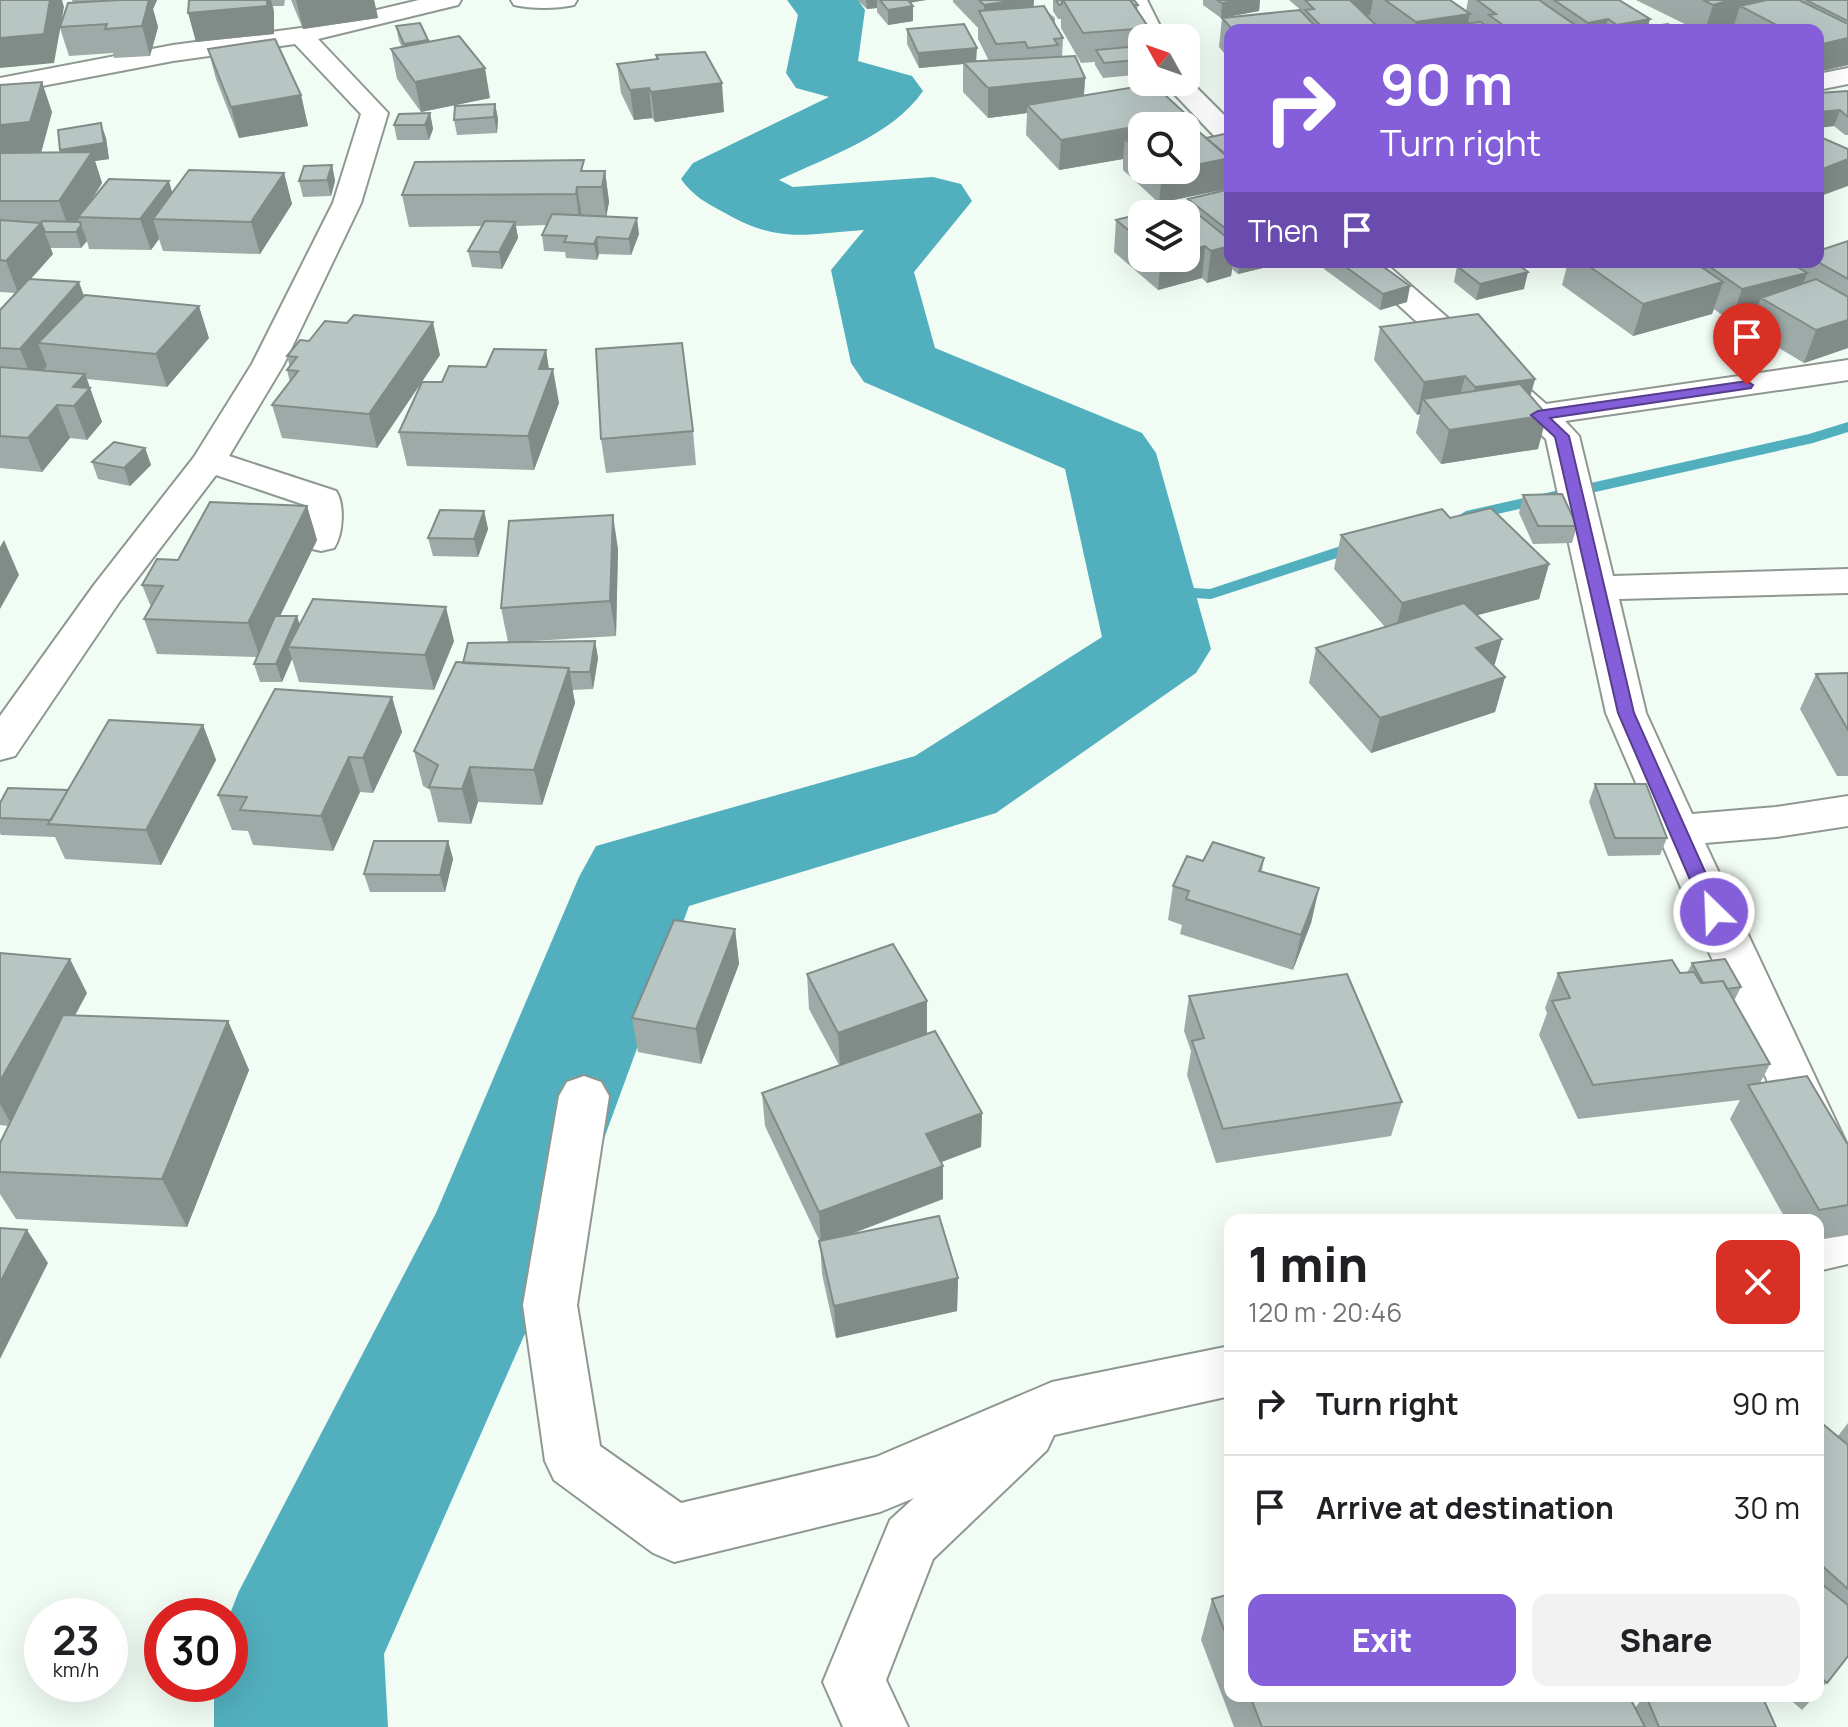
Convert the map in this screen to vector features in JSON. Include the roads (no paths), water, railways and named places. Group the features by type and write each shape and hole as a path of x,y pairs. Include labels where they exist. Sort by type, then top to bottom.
{"street":[{"path":"0,86 173,53 301,36 449,0"},
{"path":"523,0 565,0"},
{"path":"1135,0 1146,24"},
{"path":"0,746 107,593 209,461 268,364 347,203 375,113 301,36"},
{"path":"1824,81 1848,76"},
{"path":"1190,96 1224,130"},
{"path":"1373,268 1562,436 1626,713 1848,1201"},
{"path":"1538,415 1848,370"},
{"path":"209,461 323,499 321,540"},
{"path":"1596,588 1848,581"},
{"path":"1677,830 1776,822 1848,811"},
{"path":"584,1096 550,1305 574,1461 674,1533 880,1484 1052,1408 1224,1372"},
{"path":"1824,1247 1848,1241"},
{"path":"876,1727 854,1682 911,1540 1052,1408"}],"waterway":[{"path":"301,1727 299,1651 500,1229 639,877 955,785 1158,649 1109,453 895,363 872,270 933,201 780,212 720,179 841,122 887,91 821,73 832,10 820,0"},
{"path":"1466,516 1813,438 1848,427"},
{"path":"1144,590 1211,594 1362,544"}]}
